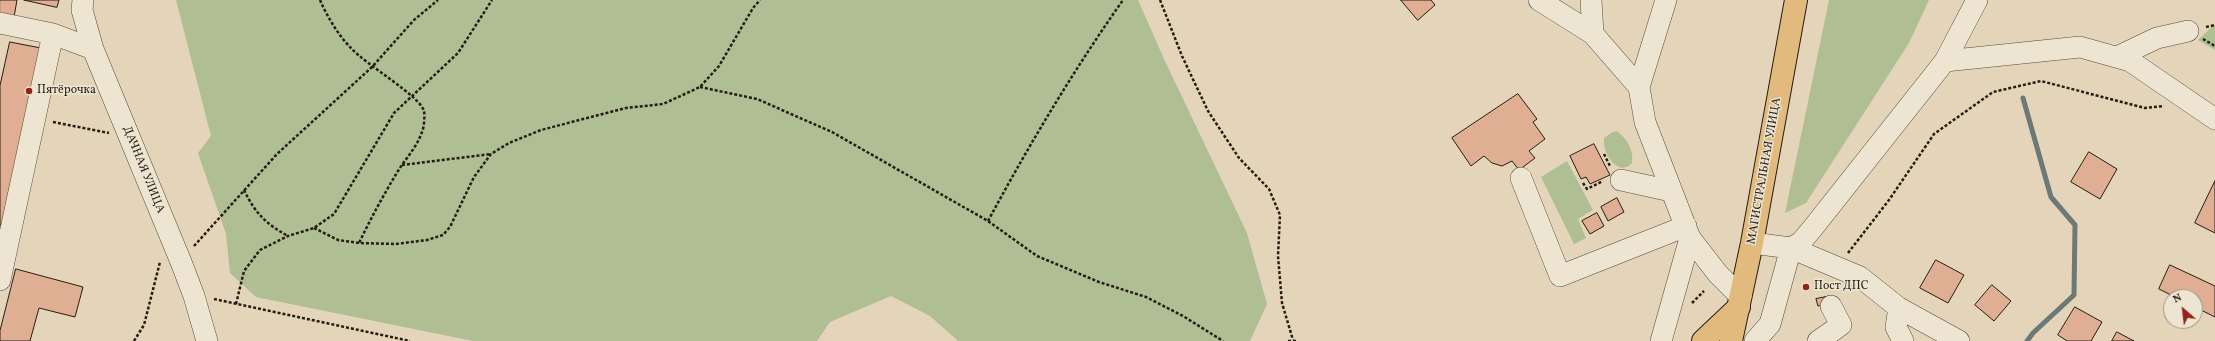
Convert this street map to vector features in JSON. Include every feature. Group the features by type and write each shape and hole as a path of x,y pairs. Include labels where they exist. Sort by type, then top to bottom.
{"main road":[{"name":"МАГИСТРАЛЬНАЯ УЛИЦА","path":"1731,341 1752,243 1796,0"},
{"path":"1703,341 1740,302"}],"street":[{"name":"ДАЧНАЯ УЛИЦА","path":"82,0 82,10 93,49 181,262 194,296 207,341"},
{"path":"1538,0 1593,34 1639,87"},
{"path":"1591,0 1593,34"},
{"path":"1666,0 1639,87 1645,122 1688,232 1740,302"},
{"path":"1755,341 1770,324 1791,248 1801,242 1812,229 1945,61 1977,0"},
{"path":"0,23 52,34 93,49"},
{"path":"2117,57 2157,38 2188,31"},
{"path":"1,272 52,34"},
{"path":"1945,61 2080,47 2130,60 2215,119"},
{"path":"1521,178 1560,276 1688,232"},
{"path":"1616,179 1671,191"},
{"path":"1661,341 1688,232"},
{"path":"1752,243 1791,248 1860,277 1899,308 1959,341"},
{"path":"1818,341 1841,325 1831,306"},
{"path":"1899,308 1896,327 1903,341"}],"path":[{"path":"320,0 325,12 350,48 372,68 412,96 424,111 423,131 415,148 401,165 378,204 359,243"},
{"path":"181,262 277,154 372,68 414,20 438,0"},
{"path":"236,304 244,271 260,250 288,236 314,228 334,214 394,114 458,53 492,0"},
{"path":"401,165 491,154 510,143 541,130 626,108 663,104 700,87 719,66 753,8 760,0"},
{"path":"988,221 1017,167 1060,94 1123,0"},
{"path":"1160,0 1182,56 1208,111 1239,158 1269,189 1280,215 1278,256 1282,303 1293,340"},
{"path":"1837,267 1889,200 1934,134 1993,92 2041,81 2145,108 2192,103"},
{"path":"700,87 757,99 832,132 988,221 1037,256 1099,282 1146,297 1183,316 1224,341"},
{"path":"34,118 112,134"},
{"path":"314,228 338,240 359,243 396,244 427,240 443,234 450,227 474,177 491,154"},
{"path":"1583,183 1587,190 1616,179"},
{"path":"244,190 252,206 269,225 288,236"},
{"path":"134,341 144,325 161,262 158,255"},
{"path":"194,296 410,341"},
{"path":"1288,341 1296,341"}],"green space":[{"path":"176,0 1138,0 1164,59 1247,233 1267,304 1250,341 958,341 930,316 891,296 830,322 817,341 473,341 256,297 230,273 226,234 198,153 211,136"},
{"path":"1829,0 1929,0 1909,43 1806,203 1785,213"},
{"path":"2215,24 2215,50 2198,40"},
{"path":"1617,131 1627,141 1631,149 1632,163 1627,167 1621,168 1613,163 1606,151 1604,138"},
{"path":"1567,161 1593,210 1578,219 1586,238 1574,244 1541,177"}],"building":[{"path":"0,0 17,0 14,17 0,14"},
{"path":"24,0 59,0 57,7"},
{"path":"1401,0 1431,0 1435,5 1418,20"},
{"path":"10,42 41,48 2,225 0,225 0,86"},
{"path":"1518,94 1537,119 1533,122 1545,139 1529,151 1535,158 1519,170 1512,161 1502,166 1492,163 1484,156 1471,166 1452,138"},
{"path":"1594,144 1610,175 1590,184 1586,177 1581,179 1570,156"},
{"path":"2089,152 2117,169 2100,199 2071,182"},
{"path":"2215,181 2215,233 2195,223"},
{"path":"1617,198 1624,212 1608,221 1601,207"},
{"path":"1597,213 1604,226 1590,234 1582,221"},
{"path":"1936,260 1964,275 1948,303 1920,288"},
{"path":"2170,265 2215,286 2215,317 2203,311 2203,289 2163,289 2163,291 2159,289"},
{"path":"16,269 83,287 75,317 39,308 30,341 0,341 0,331"},
{"path":"1992,285 2011,301 1994,321 1975,305"},
{"path":"1831,296 1832,303 1818,306 1816,299"},
{"path":"2075,307 2102,322 2091,341 2067,341 2058,335"},
{"path":"2117,332 2134,341 2112,341"}],"waterway":[{"path":"2023,98 2051,197 2075,225 2074,295 2033,333 2027,341"}],"place":[{"name":"Пятёрочка","path":"29,91"},
{"name":"Пост ДПС","path":"1806,287"}]}
